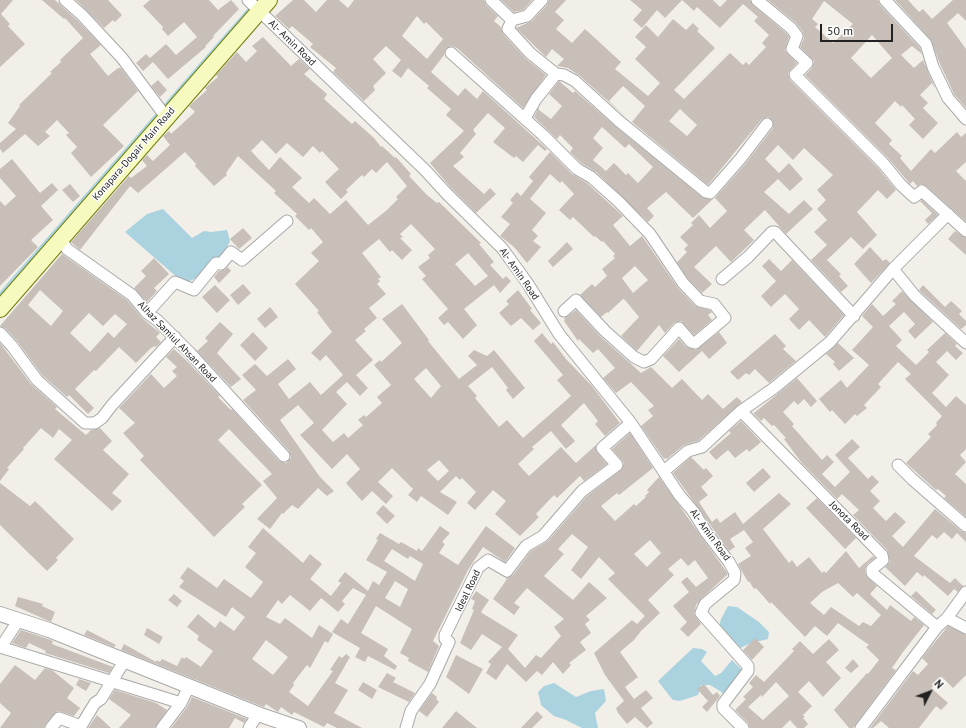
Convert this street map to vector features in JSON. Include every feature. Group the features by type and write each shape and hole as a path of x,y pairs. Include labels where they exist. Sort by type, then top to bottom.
{"main road":[{"name":"Konapara-Dogair Main Road","path":"0,309 166,117 259,4"}],"street":[{"path":"65,0 82,15 122,58 166,117"},
{"path":"491,0 512,20"},
{"path":"512,20 527,16 542,0"},
{"path":"885,0 926,44 933,67 948,98 966,119"},
{"path":"764,2 791,28 797,36 792,49 807,63 795,75 872,152 901,185 914,197 922,191 966,231"},
{"name":"Al- Amin Road","path":"259,4 502,248 528,284 559,334 631,424 680,496 693,511 706,532 730,562 735,573 734,580 705,604 701,613 748,666 748,671 722,704 723,708 743,728"},
{"path":"512,20 508,29 530,53 556,74 564,75 576,81 620,121 706,192 710,193 741,158 767,124"},
{"path":"451,53 525,118 577,170 591,177 618,201 650,234 700,301 714,304 725,318 695,343 691,342 679,328 651,359 644,362 634,357 576,300 564,311"},
{"path":"525,118 536,98 556,74"},
{"path":"664,471 688,451 702,447 741,411 792,373 830,342 893,269 948,214"},
{"path":"147,313 174,282 194,290 216,263 221,264 231,252 242,260 287,221"},
{"path":"722,279 748,257 772,232 775,232 854,316"},
{"name":"Alhaz Samiul Ahsan Road","path":"61,239 67,249 132,295 147,313 175,337 284,456"},
{"path":"893,269 915,296 966,343"},
{"path":"0,333 12,346 37,380 85,423 95,423 102,418 112,405 175,337"},
{"name":"Jonota Road","path":"741,411 882,555 883,560 872,569 872,573 937,627"},
{"name":"Ideal Road","path":"406,728 411,711 430,684 449,642 445,635 478,568 488,560 507,572 526,546 543,536 582,491 617,465 602,448 631,424"},
{"path":"898,465 966,526"},
{"path":"861,728 937,627 948,618 966,592"},
{"path":"0,614 49,630 258,714 299,728"},
{"path":"948,618 966,628"},
{"path":"18,621 0,647 113,680 182,703"},
{"path":"51,728 59,718 81,726 125,660"},
{"path":"162,728 182,703 189,686"},
{"path":"250,728 258,714"}],"water":[{"path":"163,209 192,238 204,231 211,232 227,230 230,241 224,254 212,262 200,276 188,282 179,279 125,232 147,214"},
{"path":"728,606 737,607 759,622 769,632 768,639 751,643 736,650 719,628 721,619"},
{"path":"693,648 702,649 707,652 701,661 715,676 721,673 732,660 743,671 731,701 720,691 710,685 701,685 698,695 680,701 673,700 658,681"},
{"path":"554,683 576,697 591,691 604,689 606,701 595,713 598,728 582,728 554,716 541,705 538,692 544,686"}],"building":[{"path":"0,0 13,0 1,14 10,24 8,26 25,44 0,67"},
{"path":"42,0 55,0 101,45 90,54 108,76 118,68 121,68 138,91 103,125 124,146 91,177 71,153 77,147 66,135 69,133 57,120 45,132 50,136 38,146 25,134 3,153 0,149 0,143 16,129 8,123 20,106 19,105 52,73 50,72 61,62 60,60 83,38 65,18 64,19"},
{"path":"76,0 108,0 122,15 115,22 113,20 104,28"},
{"path":"150,0 209,0 218,10 231,0 239,9 213,36 214,37 205,46 206,47 168,79 153,62 143,71 136,63 146,54 150,58 166,44 176,55 197,37 184,22 168,36 162,29 163,27 143,6"},
{"path":"293,0 304,0 316,12 327,0 339,0 348,8 354,0 484,0 486,5 498,16 494,21 501,27 503,34 525,58 546,75 523,108 457,48 451,46 446,49 444,55 431,72 458,96 465,88 477,99 483,91 547,149 545,151 538,145 523,162 516,156 514,158 493,142 505,128 488,113 473,130 476,134 460,153 464,157 453,166 484,194 490,188 496,194 476,213 451,188 430,163 464,131 446,115 451,109 427,88 429,86 408,68 401,78 392,71 401,60 386,46 373,59 386,73 373,86 375,90 364,101 333,72 336,68 310,47 313,44 292,26 289,29 275,16","holes":["417,16 424,24 426,22 443,39 427,59 402,36"]},
{"path":"501,0 532,0 523,10 514,12"},
{"path":"549,0 566,0 555,12 564,20 556,29 572,43 585,29 621,62 615,69 648,96 660,83 635,59 646,47 635,37 646,25 658,37 673,19 686,30 693,23 699,29 697,31 715,48 674,90 684,99 730,53 743,65 746,62 749,65 766,47 762,43 769,35 754,21 758,17 743,4 720,28 697,7 694,11 682,0 713,0 720,7 727,0 750,0 753,5 786,33 789,37 785,51 797,63 788,73 790,80 878,168 896,190 887,199 878,190 857,212 877,235 863,249 851,237 827,260 841,274 839,276 848,286 841,292 811,260 827,245 814,232 827,220 817,209 826,200 817,190 833,175 804,148 793,160 778,145 765,159 779,173 789,163 803,179 790,191 778,179 764,192 789,214 804,200 813,209 786,234 765,210 744,230 754,240 731,262 716,246 694,267 712,284 702,293 688,279 677,262 687,252 684,249 688,245 680,237 693,225 691,223 699,215 710,228 727,211 715,198 746,163 773,128 773,121 768,117 762,119 708,185 632,122 645,106 623,86 609,101 627,118 580,76 568,68 557,66 564,59 552,49 546,57 516,28 532,21 547,5","holes":["680,109 697,125 687,136 669,121"]},
{"path":"630,0 682,0 665,18 657,10 642,28 633,20 642,10"},
{"path":"768,0 878,0 880,5 920,48 922,54 912,46 901,55 914,68 923,60 936,90 932,83 920,95 928,103 923,108 938,123 923,139 909,125 915,119 902,105 901,107 895,101 875,123 892,140 889,144 902,156 900,158 911,171 931,149 935,153 957,132 961,137 966,133 966,162 956,171 966,181 966,222 926,186 921,184 917,186 913,181 910,184 888,158 805,75 812,68 814,61 800,47 804,38 803,32 796,23","holes":["824,1 853,24 833,43 815,27 818,24 812,19","872,35 892,58 871,78 851,58"]},
{"path":"895,0 908,0 919,12 923,9 932,19 953,0 966,0 966,21 958,13 947,23 966,49 966,108 954,94 931,40"},
{"path":"263,37 291,66 299,59 310,69 304,74 327,94 324,99 352,124 355,121 374,138 381,147 382,146 395,158 396,157 411,174 409,176 427,195 437,203 439,202 481,243 479,244 494,262 490,265 503,279 506,276 511,281 500,293 494,285 464,309 477,325 463,339 448,322 444,325 438,318 448,309 422,279 426,276 418,267 430,258 428,255 435,249 411,224 400,234 403,237 400,238 412,250 402,260 392,250 390,252 379,239 362,253 381,277 378,279 380,281 377,284 386,294 369,308 377,318 364,329 366,331 355,340 373,360 356,375 368,388 360,396 347,382 336,392 347,404 322,430 333,442 344,433 348,438 363,425 358,420 364,415 366,417 382,403 377,397 391,385 374,365 380,360 381,362 402,343 382,319 402,304 429,340 428,341 459,379 477,365 468,356 474,350 487,356 494,350 525,388 513,399 506,390 508,388 492,367 468,386 477,396 475,398 499,427 507,420 523,438 571,396 557,380 563,375 534,341 542,333 551,344 553,342 566,359 592,386 620,423 605,436 595,424 598,421 584,403 561,425 575,441 566,449 551,431 532,447 534,449 518,464 529,476 561,447 576,463 596,445 597,452 607,464 584,481 580,476 557,498 554,495 536,514 539,517 520,536 495,514 506,501 493,490 475,510 467,503 476,492 462,478 460,480 456,476 440,492 457,502 448,515 421,496 417,502 408,495 413,489 392,468 378,482 393,496 386,504 372,491 362,501 346,483 360,469 347,454 332,469 300,435 314,423 298,405 280,420 320,477 334,491 327,496 318,488 298,509 292,505 283,514 282,513 270,529 257,519 277,498 263,481 272,474 229,429 218,440 262,485 242,504 245,507 214,537 140,460 144,456 123,433 135,423 119,408 151,374 164,388 177,376 172,371 177,367 166,357 174,349 220,396 218,397 231,410 232,409 279,461 286,463 291,458 289,451 243,400 256,390 242,375 255,364 267,376 288,359 296,369 278,384 289,399 310,382 321,395 343,375 326,355 320,361 311,353 332,332 317,312 319,311 295,284 319,261 311,253 323,242 311,228 309,230 295,216 297,214 274,193 276,191 238,156 226,173 227,175 214,186 195,166 196,164 185,152 138,193 130,186 80,250 71,242 129,176 131,178 147,166 142,160 147,155 153,161 170,145 163,136 169,131 171,134 195,112 189,106 207,90 205,88 218,77 216,75 237,52 246,62 257,51 252,46","holes":["262,140 276,154 287,143 303,157 313,146 320,153 322,151 339,169 325,182 341,199 348,192 346,190 362,175 364,177 372,169 376,173 387,162 407,186 396,197 398,199 368,225 346,200 330,214 314,198 309,203 292,187 302,178 280,157 269,170 251,151","468,253 488,276 475,286 455,264","426,368 441,386 431,398 414,379","439,460 449,471 438,481 427,470"]},
{"path":"158,80 167,90 160,97 151,86"},
{"path":"559,81 573,93 575,91 615,126 702,197 713,199 693,218 666,192 647,208 654,216 648,222 596,172 581,163 570,152 573,148 560,135 557,139 534,117 539,107 539,110 551,119 562,106 549,94","holes":["602,127 625,148 629,144 653,167 638,183 628,173 626,175 614,163 606,171 593,160 603,148 593,138"]},
{"path":"550,152 572,174 587,183 623,216 613,225 630,246 642,236 678,288 695,306 710,310 712,312 708,315 712,320 694,335 681,321 674,323 665,333 659,325 637,351 621,336 639,317 625,300 623,299 608,313 607,312 601,317 580,295 592,284 595,287 607,276 602,269 615,258 613,256 615,254 603,241 602,242 595,236 594,237 573,217 570,220 559,210 574,194 562,181 560,183 550,174 530,199 546,213 532,230 538,236 533,241 541,247 527,263 514,247 500,236 510,224 501,217 513,203 510,200 517,192 521,196 533,181 529,177","holes":["635,266 648,280 633,293 622,278"]},
{"path":"12,159 40,193 52,183 58,190 41,206 53,220 31,240 38,247 0,286 0,201 5,206 16,196 0,178 0,169"},
{"path":"70,184 80,196 73,202 62,190"},
{"path":"922,200 938,215 928,224 925,220 932,213 920,201"},
{"path":"243,228 252,238 239,249 230,239"},
{"path":"955,231 966,238 966,255 948,239"},
{"path":"567,242 573,249 553,267 548,261"},
{"path":"870,247 883,261 886,259 890,263 871,283 854,264"},
{"path":"62,254 127,300 142,318 160,333 156,337 161,342 156,347 151,348 136,363 119,347 96,371 94,370 75,389 94,408 88,414 69,395 67,397 42,375 17,341 5,328 0,326","holes":["40,290 63,311 51,326 28,305","89,313 103,326 115,314 127,324 114,338 108,332 90,352 70,333"]},
{"path":"154,258 169,274 154,288 157,291 147,302 134,288 146,276 141,271"},
{"path":"769,259 781,271 792,260 844,315 825,337 809,320 799,330 789,319 799,309 785,294 771,307 761,296 776,281 762,266"},
{"path":"228,267 231,271 219,283 214,277 219,271"},
{"path":"243,284 251,293 238,305 230,295"},
{"path":"215,285 230,300 217,313 202,297"},
{"path":"923,285 945,307 951,301 962,311 959,314 966,321 966,325 961,329 920,291 919,290"},
{"path":"518,290 532,309 530,310 541,323 533,330 521,318 511,326 499,313 509,304 506,301"},
{"path":"902,291 933,322 915,339 908,331 915,324 904,312 889,326 902,340 896,346 916,365 929,352 927,350 945,333 957,344 955,346 963,353 956,360 947,351 936,362 949,375 932,393 946,407 956,396 966,405 966,449 960,455 966,462 955,474 966,484 966,517 944,498 946,496 938,489 936,490 906,463 931,437 928,434 937,425 936,423 942,416 905,379 911,374 898,362 878,384 881,387 864,405 867,408 857,416 855,414 845,424 832,410 830,412 819,399 841,380 847,388 869,365 852,350 873,327 862,316 872,304 883,316 896,304 892,301"},
{"path":"270,307 278,317 265,328 257,319"},
{"path":"576,310 600,336 641,373 651,367 672,388 682,379 702,400 708,394 723,409 737,397 742,402 698,441 684,445 667,459 664,459 641,426 653,416 648,410 654,406 631,382 616,393 603,378 615,368 598,349 593,353 579,339 578,341 564,321 564,318"},
{"path":"220,322 233,334 217,353 241,379 231,387 197,351 208,341 205,338"},
{"path":"253,332 268,348 255,361 240,345"},
{"path":"719,332 727,343 709,359 702,351 679,372 663,356 679,339 686,347 696,350"},
{"path":"775,334 786,346 783,349 796,361 769,383 755,369 749,375 746,373 738,380 730,372"},
{"path":"0,343 31,384 57,407 55,409 86,435 91,430 100,428 112,441 103,450 129,474 112,493 122,501 112,511 54,459 72,440 59,429 53,438 41,428 7,468 9,469 0,481"},
{"path":"838,343 854,358 839,371 833,364 835,362 826,354"},
{"path":"797,378 817,401 811,407 804,399 798,405 794,401 783,412 794,424 792,426 822,460 827,455 834,462 822,474 835,487 850,472 835,455 852,439 860,447 848,458 868,479 872,475 879,482 870,491 880,501 873,508 886,521 895,512 906,522 892,536 903,547 935,509 961,531 966,533 966,542 957,533 952,539 944,532 937,539 932,535 914,556 950,583 955,578 963,586 958,592 954,589 948,596 924,575 923,577 917,572 905,586 885,567 890,562 887,550 853,515 859,510 842,494 837,499 801,462 784,439 786,438 774,425 772,426 764,418 761,421 752,412 754,413"},
{"path":"741,421 761,442 749,452 747,449 735,458 728,450 716,460 709,452 731,433 729,431"},
{"path":"630,433 653,468 619,495 617,493 601,506 615,521 634,504 636,506 646,497 645,496 649,492 647,490 659,477 728,574 696,605 694,614 701,624 688,637 680,629 687,622 673,606 689,592 681,582 687,577 696,587 708,578 695,560 688,566 681,558 668,569 674,575 648,600 660,613 620,652 638,677 625,687 634,699 646,690 653,698 641,708 653,723 647,728 635,717 627,724 618,713 616,708 624,701 605,675 594,653 632,620 637,624 645,616 608,579 615,573 599,557 581,579 571,570 588,547 572,534 558,549 564,554 544,576 573,600 589,582 607,598 586,616 590,620 585,624 591,633 580,642 586,650 569,663 571,665 563,674 553,662 542,675 537,671 526,682 507,664 496,680 486,673 491,664 488,662 502,647 482,634 471,650 460,643 474,610 472,609 475,601 471,599 476,591 489,600 481,612 518,635 508,649 525,668 536,655 541,658 561,636 554,627 564,619 527,588 514,603 520,607 514,615 493,599 507,579 505,578 513,575 531,551 548,541 587,496 621,470 624,463 612,449","holes":["650,540 661,553 647,567 634,554"]},
{"path":"691,457 704,470 706,468 713,476 701,487 708,495 699,502 712,522 717,518 720,523 735,512 743,524 779,493 791,504 763,529 789,563 792,560 797,567 809,557 822,573 824,571 826,573 846,551 859,568 873,556 875,558 867,564 865,569 866,576 877,586 870,594 887,610 890,605 911,621 914,617 924,625 892,668 896,670 853,728 849,728 834,710 879,660 866,647 869,645 838,623 827,636 815,626 805,637 771,602 770,604 756,588 754,589 749,581 748,582 738,564 751,556 745,548 753,542 744,530 730,539 735,547 729,551 673,473","holes":["838,583 853,597 857,593 881,615 871,626 863,622 859,626 831,607 824,615 810,603 822,592"]},
{"path":"763,468 771,477 754,492 746,483"},
{"path":"0,483 30,506 35,501 74,539 56,558 58,560 47,571 0,525"},
{"path":"817,498 856,538 845,549 806,508"},
{"path":"383,505 395,516 387,524 376,513"},
{"path":"440,526 450,533 442,542 445,544 439,553 458,565 486,526 515,548 505,562 483,547 468,570 433,641 439,646 428,672 408,661 409,658 400,653 412,629 376,606 361,633 388,649 384,656 397,666 395,670 368,656 365,662 355,657 360,648 332,632 341,619 348,624 366,595 353,588 342,601 345,604 338,612 321,598 310,611 290,595 282,604 278,600 266,617 280,624 285,618 312,638 319,625 333,634 328,643 325,641 310,668 307,665 293,683 294,685 289,692 308,706 333,671 330,670 339,656 342,658 346,654 350,657 335,683 348,690 334,713 362,728 337,728 327,723 324,727 294,712 292,715 281,707 278,712 266,704 264,707 261,706 121,650 124,644 156,662 157,660 160,662 162,659 177,666 182,657 184,659 186,657 201,667 213,651 197,640 199,636 187,627 198,614 215,628 220,621 234,631 245,617 232,607 226,617 179,587 184,581 180,578 188,567 217,588 224,579 251,598 263,582 245,567 256,553 248,547 263,528 303,563 310,554 322,564 310,579 331,596 341,583 338,581 345,572 368,591 373,581 379,585 387,572 366,560 378,540 376,539 380,533 399,544 401,542 417,551 418,548 422,551","holes":["392,549 408,559 410,556 423,564 415,581 384,561","395,581 408,589 400,607 385,598","266,640 288,657 273,675 252,659"]},
{"path":"916,591 936,610 932,614 911,596"},
{"path":"174,594 182,601 177,607 168,600"},
{"path":"18,597 43,604 42,606 55,612 51,622 15,606"},
{"path":"948,626 966,635 966,675 953,688 942,677 931,688 948,703 941,710 936,706 919,728 889,728 881,721 873,728 870,728 913,671 918,675 928,664 922,658"},
{"path":"147,628 163,637 159,644 144,635"},
{"path":"21,630 53,641 52,644 113,667 109,673 45,653 46,651 29,643 26,648 12,643"},
{"path":"87,630 116,645 114,647 84,635"},
{"path":"755,638 764,647 752,660 743,650"},
{"path":"829,639 839,650 826,662 841,678 823,697 809,681 798,692 812,706 803,715 805,717 803,718 808,724 804,728 797,728 790,720 782,728 750,728 748,723 735,710 746,699 743,697 753,687 749,683 756,675 764,682 794,651 792,649 800,641 813,654","holes":["776,682 789,696 763,720 748,707 761,695 762,697"]},
{"path":"456,655 483,669 469,694 446,677"},
{"path":"853,659 859,666 851,673 845,668"},
{"path":"15,665 35,680 45,668 52,670 74,688 67,698 80,708 74,716 58,711 44,728 0,728 11,713 0,703 0,684"},
{"path":"387,673 396,678 393,682 415,693 409,702 378,687"},
{"path":"79,679 91,683 86,691 76,685"},
{"path":"363,682 377,690 372,699 358,690"},
{"path":"704,684 713,695 717,692 720,696 707,712 702,707 708,701 697,689"},
{"path":"115,690 156,703 167,710 155,728 119,728 131,715 109,699"},
{"path":"432,693 437,697 436,699 439,702 427,717 419,711"},
{"path":"192,697 247,719 244,723 235,718 229,728 171,728 187,707"},
{"path":"456,711 477,728 442,728"},
{"path":"537,711 543,717 532,728 521,728"},
{"path":"97,715 111,728 88,728"}],"waterway":[{"path":"0,294 257,0"}]}
